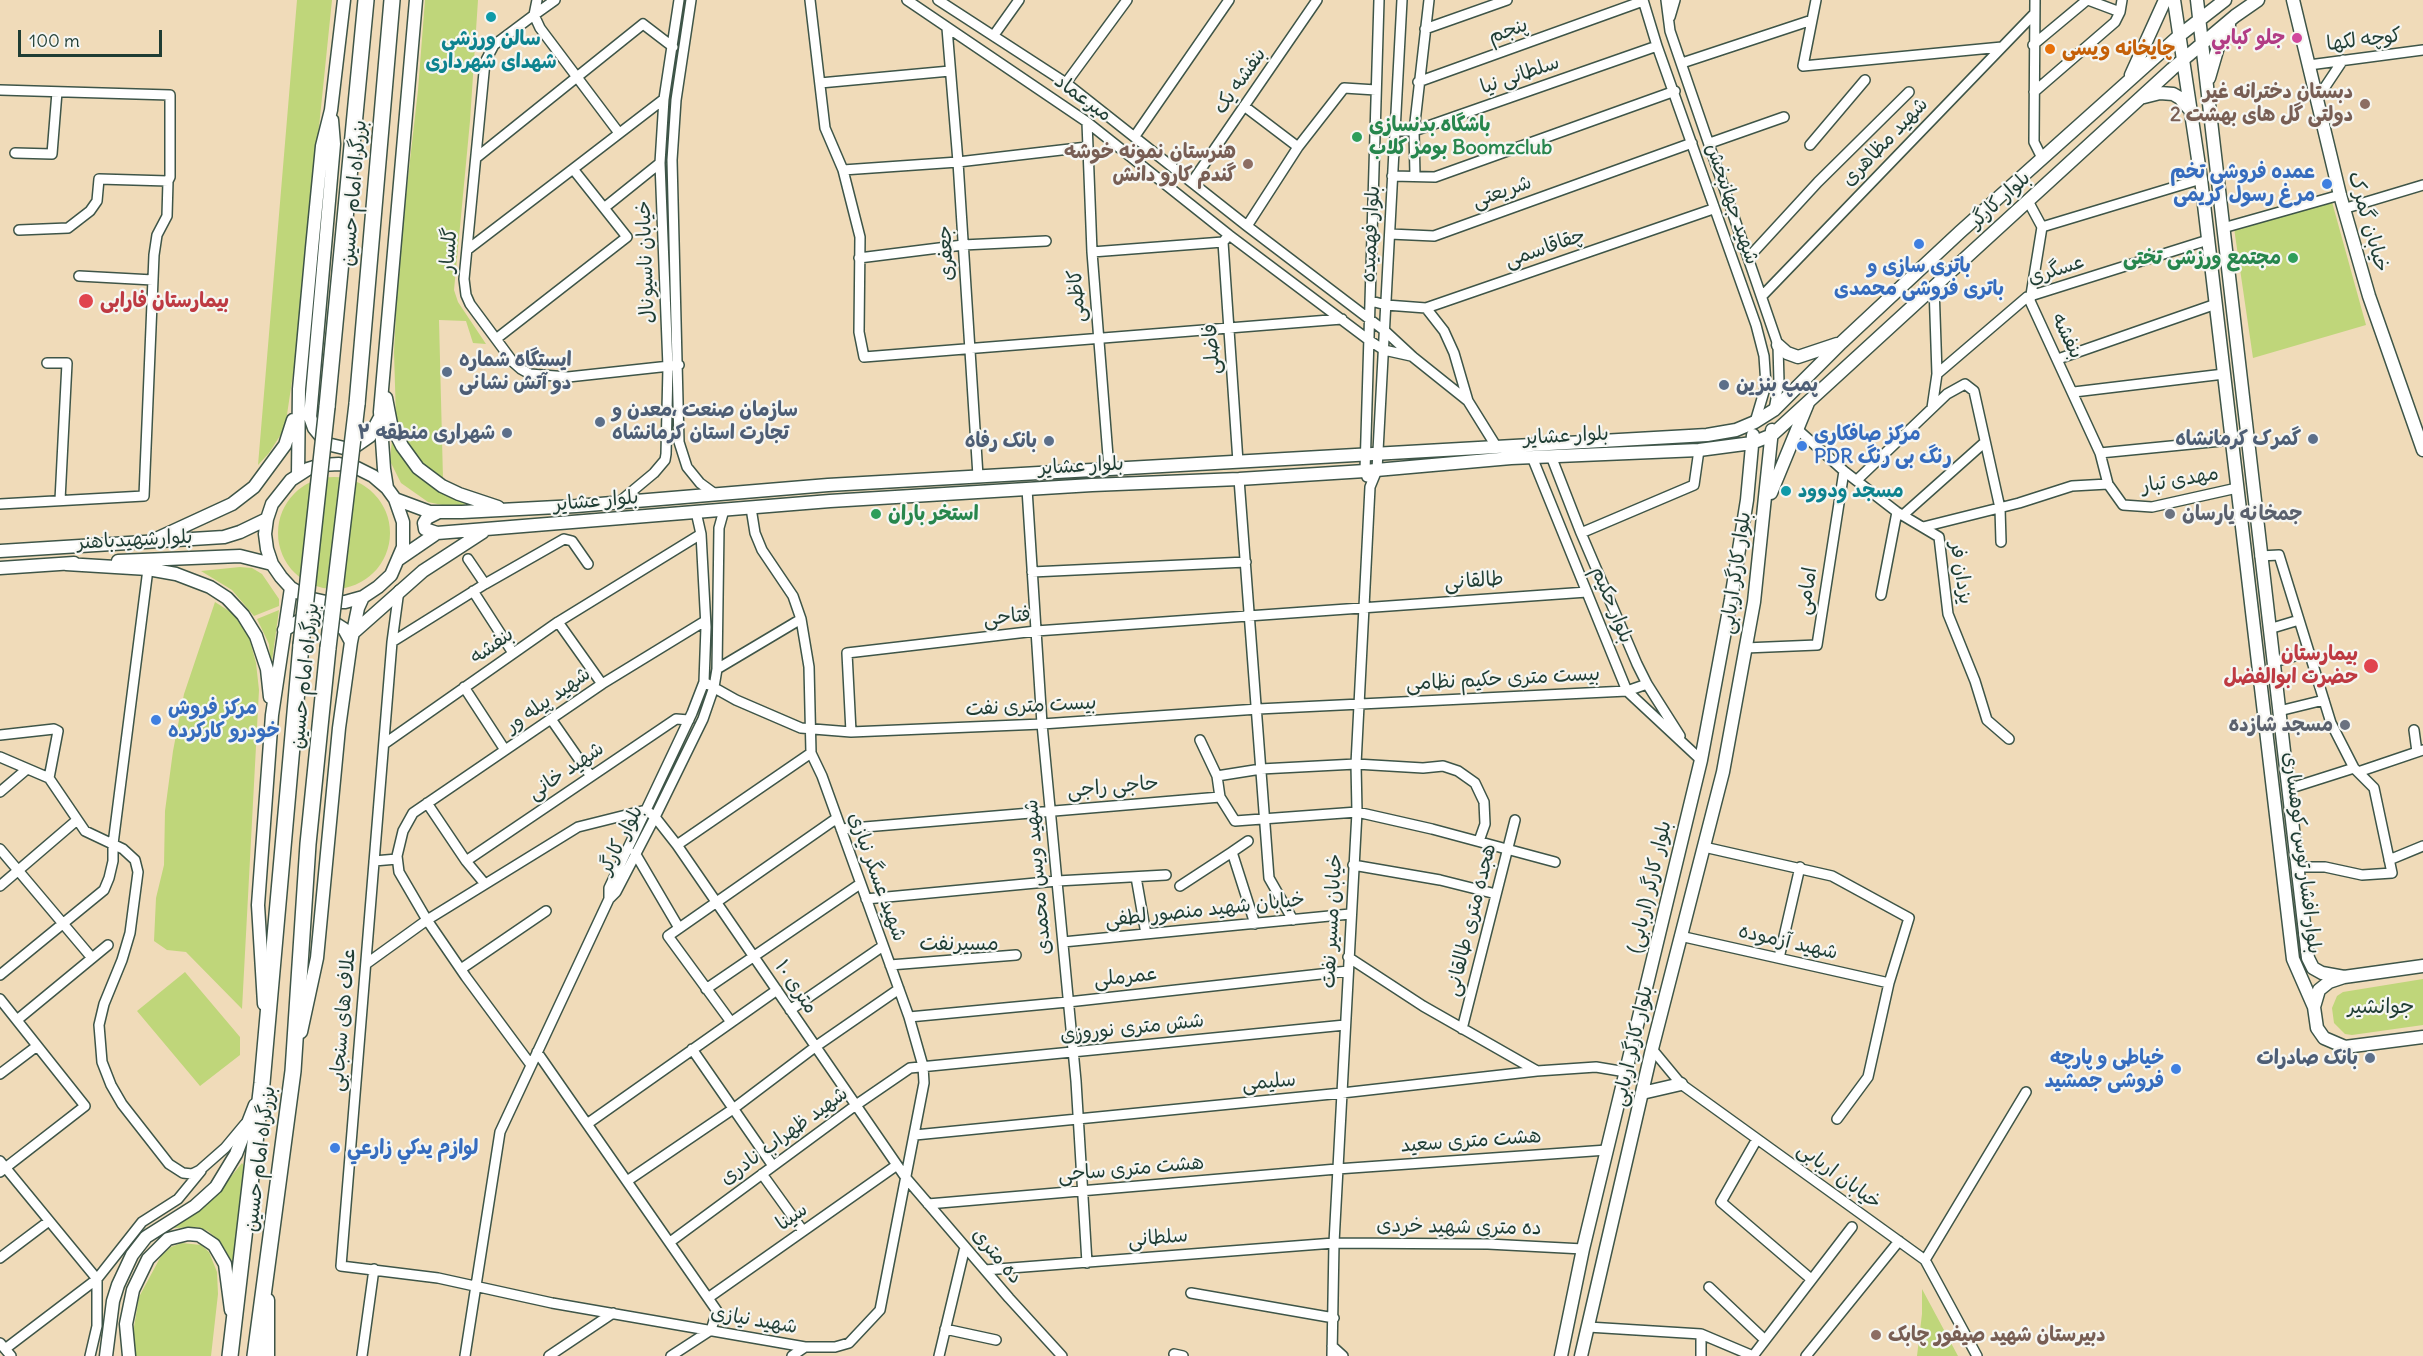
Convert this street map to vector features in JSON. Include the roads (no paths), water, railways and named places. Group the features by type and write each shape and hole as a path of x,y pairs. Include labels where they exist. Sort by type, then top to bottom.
{"highway":[{"name":"بزرگراه امام حسین","path":"230,1356 262,1083 302,645 366,0"},
{"name":"بزرگراه امام حسین","path":"255,1356 293,1071 308,844 328,648 357,404 392,0"}],"main road":[{"path":"298,475 299,389 322,146 331,110 344,0"},
{"path":"387,488 381,412 383,371 417,0"},
{"path":"2127,82 2165,0"},
{"name":"بلوار افشار توس کوهساری","path":"2174,0 2201,178 2293,959 2314,1007 2317,1028 2324,1038 2345,1047 2423,1037"},
{"name":"بلوار افشار توس کوهساری","path":"2197,0 2308,958 2313,968 2322,973 2344,977"},
{"name":"بلوار کارگر","path":"1755,423 1774,410 1841,343 2042,158 2180,35 2225,0"},
{"name":"بلوار کارگر","path":"1772,435 2184,58 2258,0"},
{"name":"خیابان گمرک","path":"2293,0 2343,208 2369,296 2423,450"},
{"path":"2207,88 2218,47 2235,16"},
{"path":"2140,99 2160,93 2173,94 2180,98 2192,114"},
{"path":"331,110 334,144 310,417 314,428 327,444 344,448 357,445 370,436 378,423 381,412"},
{"path":"1880,307 1893,323"},
{"path":"1778,345 1787,353 1798,357 1841,343"},
{"path":"383,371 391,424 402,447 418,468 442,486 505,509"},
{"path":"148,543 232,504 254,487 285,445 293,421 299,389"},
{"path":"1766,505 1810,398"},
{"name":"بلوار کارگر اربابی","path":"1581,1356 1652,1049 1722,772 1754,602 1766,505 1774,410"},
{"name":"بلوار کارگر (اربابی)","path":"1561,1356 1583,1249 1701,760 1731,599 1755,423"},
{"name":"بلوار عشایر","path":"395,499 422,510 439,513 618,503 978,476 1707,435 1736,430 1755,423"},
{"name":"بلوار عشایر","path":"438,533 1027,489 1239,479 1532,457 1699,450 1752,443 1772,435"},
{"path":"339,464 357,468 374,476 387,488 400,510 404,535 399,559 391,575 363,597 345,602 326,602 308,598 291,588 272,564 266,542 267,519 280,491 298,475 321,465 339,464"},
{"path":"438,533 425,529 424,523 427,518 439,513"},
{"name":"بلوارشهیدباهنر","path":"0,551 224,537 267,519"},
{"path":"351,638 399,590 444,555 486,530"},
{"path":"399,559 438,533"},
{"name":"بلوارشهیدباهنر","path":"0,568 229,556 256,558 272,564"},
{"path":"66,564 148,569 190,578 218,592 236,606 256,636 267,669 272,715"},
{"path":"265,1035 258,905 272,715 291,588"},
{"path":"293,1071 316,958 339,728 351,638 363,597"},
{"path":"1731,599 1754,602"},
{"path":"285,630 304,618 325,617 344,629 351,638"},
{"path":"2314,1007 2319,990 2329,982 2344,977 2423,966"},
{"path":"106,1356 113,1301 132,1255 146,1236 195,1206 216,1186 236,1154 252,1116 262,1083"},
{"path":"1642,1093 1681,1084"},
{"path":"129,1356 126,1324 133,1290 148,1259 160,1246 178,1235 199,1235 214,1245 222,1256 229,1285 233,1334"},
{"path":"268,1356 269,1261"}],"street":[{"path":"537,0 534,15 540,28 619,133"},
{"name":"گلسار","path":"555,0 494,45 485,62 464,279 466,295 520,369 541,376 568,377 678,365"},
{"name":"خیابان ناسیونال","path":"618,503 654,474 665,460 668,367 660,163 664,99 679,0"},
{"name":"خیابان ناسیونال","path":"691,0 676,100 672,160 679,442 682,456 692,473 715,494"},
{"path":"810,0 825,128 843,170 860,237 859,332 864,357 1344,320"},
{"name":"میرعماد","path":"907,0 1026,78 1086,122 1226,238 1252,252 1384,350"},
{"name":"میرعماد","path":"938,0 1066,83 1262,238 1385,331 1413,357 1468,401"},
{"path":"994,36 1019,0"},
{"path":"1066,83 1127,0"},
{"path":"1134,136 1229,0"},
{"name":"بنفشه یک","path":"1192,182 1317,0"},
{"name":"بلوار فهمیده","path":"1371,455 1369,319 1379,0"},
{"name":"بلوار فهمیده","path":"1371,455 1384,350 1402,0"},
{"path":"1415,176 1414,131 1429,0"},
{"path":"1425,29 1507,0"},
{"name":"شهید جهانبخش","path":"1643,0 1708,194 1756,325 1764,356 1766,385 1755,423"},
{"name":"پنجم","path":"1418,82 1643,0"},
{"name":"شهید جهانبخش","path":"1666,0 1670,31 1763,295 1778,345 1779,382 1774,410"},
{"path":"1670,31 1670,19 1675,0"},
{"path":"1816,0 1803,66 2002,47"},
{"path":"2035,0 2034,142 2042,158"},
{"path":"2033,45 2088,0 2120,12"},
{"path":"2034,92 2115,22 2122,0"},
{"name":"شهید مظاهری","path":"1763,295 2034,14"},
{"path":"1683,63 1812,20"},
{"path":"476,158 644,24 672,47"},
{"name":"جعفری","path":"947,28 978,476"},
{"name":"سلطانی نیا","path":"1394,131 1414,131 1657,46"},
{"name":"کوچه لکها","path":"2310,65 2423,50"},
{"path":"2317,99 2343,60"},
{"path":"820,83 951,71"},
{"path":"1810,145 1865,80"},
{"path":"1247,226 1299,147 1344,88 1376,90"},
{"path":"0,90 170,95 170,177 167,216 157,236 153,280 144,496 0,504"},
{"path":"1392,176 1436,177 1675,91"},
{"path":"15,153 52,154 57,92"},
{"path":"1749,257 1818,182 1909,92"},
{"path":"467,250 664,99"},
{"path":"1244,106 1299,147"},
{"path":"1710,142 1784,117"},
{"name":"کاظمی","path":"1086,122 1092,252 1109,469"},
{"name":"شریعتی","path":"1390,234 1434,236 1692,143"},
{"path":"843,170 958,162 1088,147"},
{"path":"604,208 660,163"},
{"path":"496,339 627,237 573,169"},
{"path":"2028,201 2042,227 2201,178"},
{"path":"19,230 68,228 90,212 97,201 99,179 168,181"},
{"path":"2343,208 2423,185"},
{"path":"1708,194 1726,188"},
{"path":"2223,228 2340,195"},
{"name":"چقاقاسمی","path":"1371,301 1386,305 1426,308 1713,208"},
{"name":"بنفشه","path":"2042,227 2030,301 2074,392 2100,453 2108,484"},
{"path":"1092,252 1226,238"},
{"name":"فاضلی","path":"1226,238 1229,328 1238,462"},
{"path":"1252,252 1262,238"},
{"name":"عسگری","path":"1937,374 2031,296 2208,240"},
{"path":"859,258 963,245 1046,242"},
{"path":"79,276 153,280"},
{"path":"1932,408 1937,374 1934,286"},
{"path":"2058,359 2216,304"},
{"path":"1426,308 1448,338 1468,401 1496,446"},
{"path":"1384,350 1413,357"},
{"path":"47,363 67,363 60,500"},
{"path":"2074,392 2224,374"},
{"path":"1857,480 1947,394 1965,384 1974,392 2000,508 2001,542"},
{"name":"یزدان فر","path":"1797,429 1844,471 1900,513 1939,537 1948,614 1975,681 1987,720 2009,739"},
{"path":"2100,453 2232,440"},
{"path":"1881,596 1900,513 1985,442"},
{"path":"1581,532 1694,485 1699,450"},
{"name":"خیابان مسیر نفت","path":"1332,1351 1337,1168 1357,812 1356,764 1371,455"},
{"name":"بلوار حکیم","path":"1551,456 1581,532 1647,684 1688,748"},
{"name":"بلوار حکیم","path":"1532,457 1627,691 1701,760"},
{"name":"امامی","path":"1746,648 1817,645 1844,471"},
{"path":"1239,479 1269,878 1293,920"},
{"path":"1923,528 2072,486 2108,484"},
{"name":"مهدی تبار","path":"2108,484 2123,505 2152,507 2237,488"},
{"name":"شهید ویس محمدی","path":"1027,489 1042,724 1073,1052 1087,1263"},
{"name":"شهید عسگر نیازی","path":"751,508 755,533 762,550 793,596 801,619 809,667 811,753 899,989 923,1066 924,1083 906,1178"},
{"name":"بلوار کارگر","path":"609,899 616,892 655,817 703,719 714,687 717,669 719,528 724,510"},
{"name":"بلوار کارگر","path":"609,899 609,888 704,682 705,621 701,534 696,512"},
{"name":"بنفشه","path":"384,744 558,622 701,534"},
{"path":"392,642 484,584 564,539 572,541 588,564"},
{"path":"2260,556 2279,555 2331,723 2356,770 2374,788 2392,873 2362,874 2325,867 2297,867"},
{"path":"468,559 484,584"},
{"path":"1032,572 1246,562"},
{"path":"0,975 104,890 113,861 113,844 148,569"},
{"name":"علاف های سنجابی","path":"399,590 392,642 341,1266 438,1278 476,1286"},
{"path":"473,591 513,653"},
{"name":"طالقانی","path":"1251,615 1587,591"},
{"name":"فتاحی","path":"851,732 847,653 1036,632 1251,615"},
{"path":"717,669 801,619"},
{"path":"2269,629 2300,620"},
{"name":"شهید پیله ور","path":"397,859 403,831 413,813 602,684 705,621"},
{"path":"558,622 602,684"},
{"path":"2274,662 2309,652"},
{"name":"بیست متری نفت","path":"704,682 747,705 801,728 851,732 1042,724 1360,704"},
{"name":"بیست متری حکیم نظامی","path":"1360,704 1627,691 1647,684"},
{"path":"464,687 506,750"},
{"path":"2279,711 2324,700"},
{"path":"551,719 590,775"},
{"name":"شهید خانی","path":"466,861 676,719 688,720"},
{"path":"0,735 54,729 58,731 49,778"},
{"path":"2288,789 2420,751 2414,730"},
{"path":"1200,740 1217,776 1220,797 1235,821 1357,812 1508,848 1556,862"},
{"path":"677,845 811,753"},
{"path":"0,757 49,778 85,831 123,849 135,860 138,872 130,933 104,1004 99,1025 102,1062 122,1104 168,1164 183,1173 192,1174 202,1169"},
{"path":"1217,776 1261,769 1356,764 1423,768 1443,766 1458,771 1475,783 1484,802 1485,824 1479,841"},
{"path":"0,792 27,768"},
{"name":"حاجی راجی","path":"841,829 1220,797"},
{"path":"428,803 466,861 485,884"},
{"path":"366,964 427,920 578,827 646,810"},
{"name":"۱۰ متری","path":"646,810 655,817 677,845 906,1178"},
{"path":"731,1022 668,936 837,818"},
{"path":"0,886 77,820"},
{"name":"هجده متری طالقانی","path":"1461,1029 1515,820"},
{"path":"1180,886 1248,841"},
{"path":"2389,860 2423,846"},
{"path":"1704,847 1832,876 1856,887 1909,918 1889,983 1868,1077 1837,1119"},
{"path":"0,849 92,958"},
{"path":"1232,852 1255,924"},
{"path":"635,853 679,928"},
{"path":"374,861 397,859 399,872 427,920 531,1065"},
{"path":"1353,865 1440,880 1496,894"},
{"path":"1779,958 1800,867"},
{"path":"866,899 1057,881 1166,875"},
{"path":"1136,877 1146,934"},
{"path":"706,989 860,884"},
{"path":"465,1356 500,1132 609,899"},
{"path":"460,969 546,911"},
{"name":"خیابان شهید منصور لطفی","path":"1063,942 1350,914"},
{"name":"شهید آزموده","path":"1680,936 1889,983"},
{"path":"17,1020 108,945"},
{"path":"790,1010 883,946"},
{"path":"890,965 1016,955"},
{"path":"1348,957 1461,1029 1537,1071"},
{"name":"عمرملی","path":"909,1017 1348,971"},
{"path":"627,1181 733,1109 815,1047 899,989"},
{"path":"588,1124 777,990"},
{"path":"0,999 85,1106 2,1167 96,1279 97,1326 90,1356"},
{"name":"شش متری نوروزی","path":"923,1066 1345,1025"},
{"path":"0,1074 37,1046"},
{"path":"692,1049 773,1166"},
{"name":"خیابان اربابی","path":"1652,1049 1681,1084 1925,1260 1977,1356"},
{"path":"537,1052 717,1311 711,1330 671,1356"},
{"name":"شهید ظهراب نادری","path":"670,1242 898,1075 910,1068 923,1066"},
{"name":"سلیمی","path":"915,1135 1342,1093 1537,1071 1596,1067 1626,1072"},
{"path":"1925,1260 2026,1092"},
{"path":"5,1349 96,1279 133,1231 149,1217 178,1199 202,1169 225,1148 252,1116"},
{"path":"1757,1139 1721,1202 1811,1279"},
{"name":"هشت متری سعید","path":"1337,1168 1607,1150"},
{"name":"سینا","path":"708,1298 897,1165"},
{"name":"هشت متری ساحی","path":"928,1204 1337,1168"},
{"path":"762,1174 803,1231"},
{"name":"شهید نیازی","path":"476,1286 824,1352 849,1343 880,1310 906,1178"},
{"name":"ده متری","path":"906,1178 1062,1356"},
{"path":"0,1258 49,1221"},
{"path":"1588,1327 1701,1334 1753,1356 1852,1227"},
{"path":"1806,1356 1899,1241"},
{"name":"ده متری شهید خردی","path":"1334,1243 1488,1244 1583,1249"},
{"name":"سلطانی","path":"985,1270 1334,1243"},
{"path":"939,1356 965,1247"},
{"path":"362,1356 374,1269"},
{"path":"1709,1287 1765,1340"},
{"path":"1191,1293 1334,1318"},
{"path":"549,1356 613,1313"},
{"path":"945,1329 996,1340"},
{"path":"1701,1334 1701,1356"},
{"path":"792,1356 805,1347"},
{"path":"1332,1351 1343,1356"}],"place":[{"name":"سالن ورزشی شهدای شهرداری","path":"491,17"},
{"name":"جلو كبابي","path":"2297,38"},
{"name":"چایخانه ویسی","path":"2050,49"},
{"name":"دبستان دخترانه غیر دولتی گل های بهشت 2","path":"2365,104"},
{"name":"باشگاه بدنسازی بومز کلاب Boomzclub","path":"1357,137"},
{"name":"هنرستان نمونه خوشه گندم کارو دانش","path":"1248,164"},
{"name":"عمده فروشی تخم مرغ رسول کریمی","path":"2327,184"},
{"name":"باتری سازی و باتری فروشی محمدی","path":"1919,244"},
{"name":"مجتمع ورزشی تختی","path":"2293,258"},
{"name":"بیمارستان فارابی","path":"86,301"},
{"name":"ایستگاه شماره دو آتش نشانی","path":"447,372"},
{"name":"پمپ بنزین","path":"1724,385"},
{"name":"سازمان صنعت ،معدن و تجارت استان کرمانشاه","path":"600,422"},
{"name":"شهراری منطقه ۲","path":"507,433"},
{"name":"گمرک کرمانشاه","path":"2313,439"},
{"name":"بانک رفاه","path":"1049,441"},
{"name":"مرکز صافکاری PDR رنگ بی رنگ","path":"1802,446"},
{"name":"مسجد ودوود","path":"1786,491"},
{"name":"استخر باران","path":"876,514"},
{"name":"جمخانه یارسان","path":"2170,514"},
{"name":"بیمارستان حضرت ابوالفضل","path":"2371,666"},
{"name":"مرکز فروش خودرو کارکرده","path":"156,720"},
{"name":"مسجد شازده","path":"2345,725"},
{"name":"بانک صادرات","path":"2370,1058"},
{"name":"خیاطی ‌‌و‌ پارچه فروشی جمشید","path":"2176,1069"},
{"name":"لوازم يدكي زارعي","path":"335,1148"},
{"name":"دبیرستان شهید صیفور چابک","path":"1876,1335"}],"district":[{"name":"مسیرنفت","path":"959,944"},
{"name":"جوانشیر","path":"2381,1007"}]}
